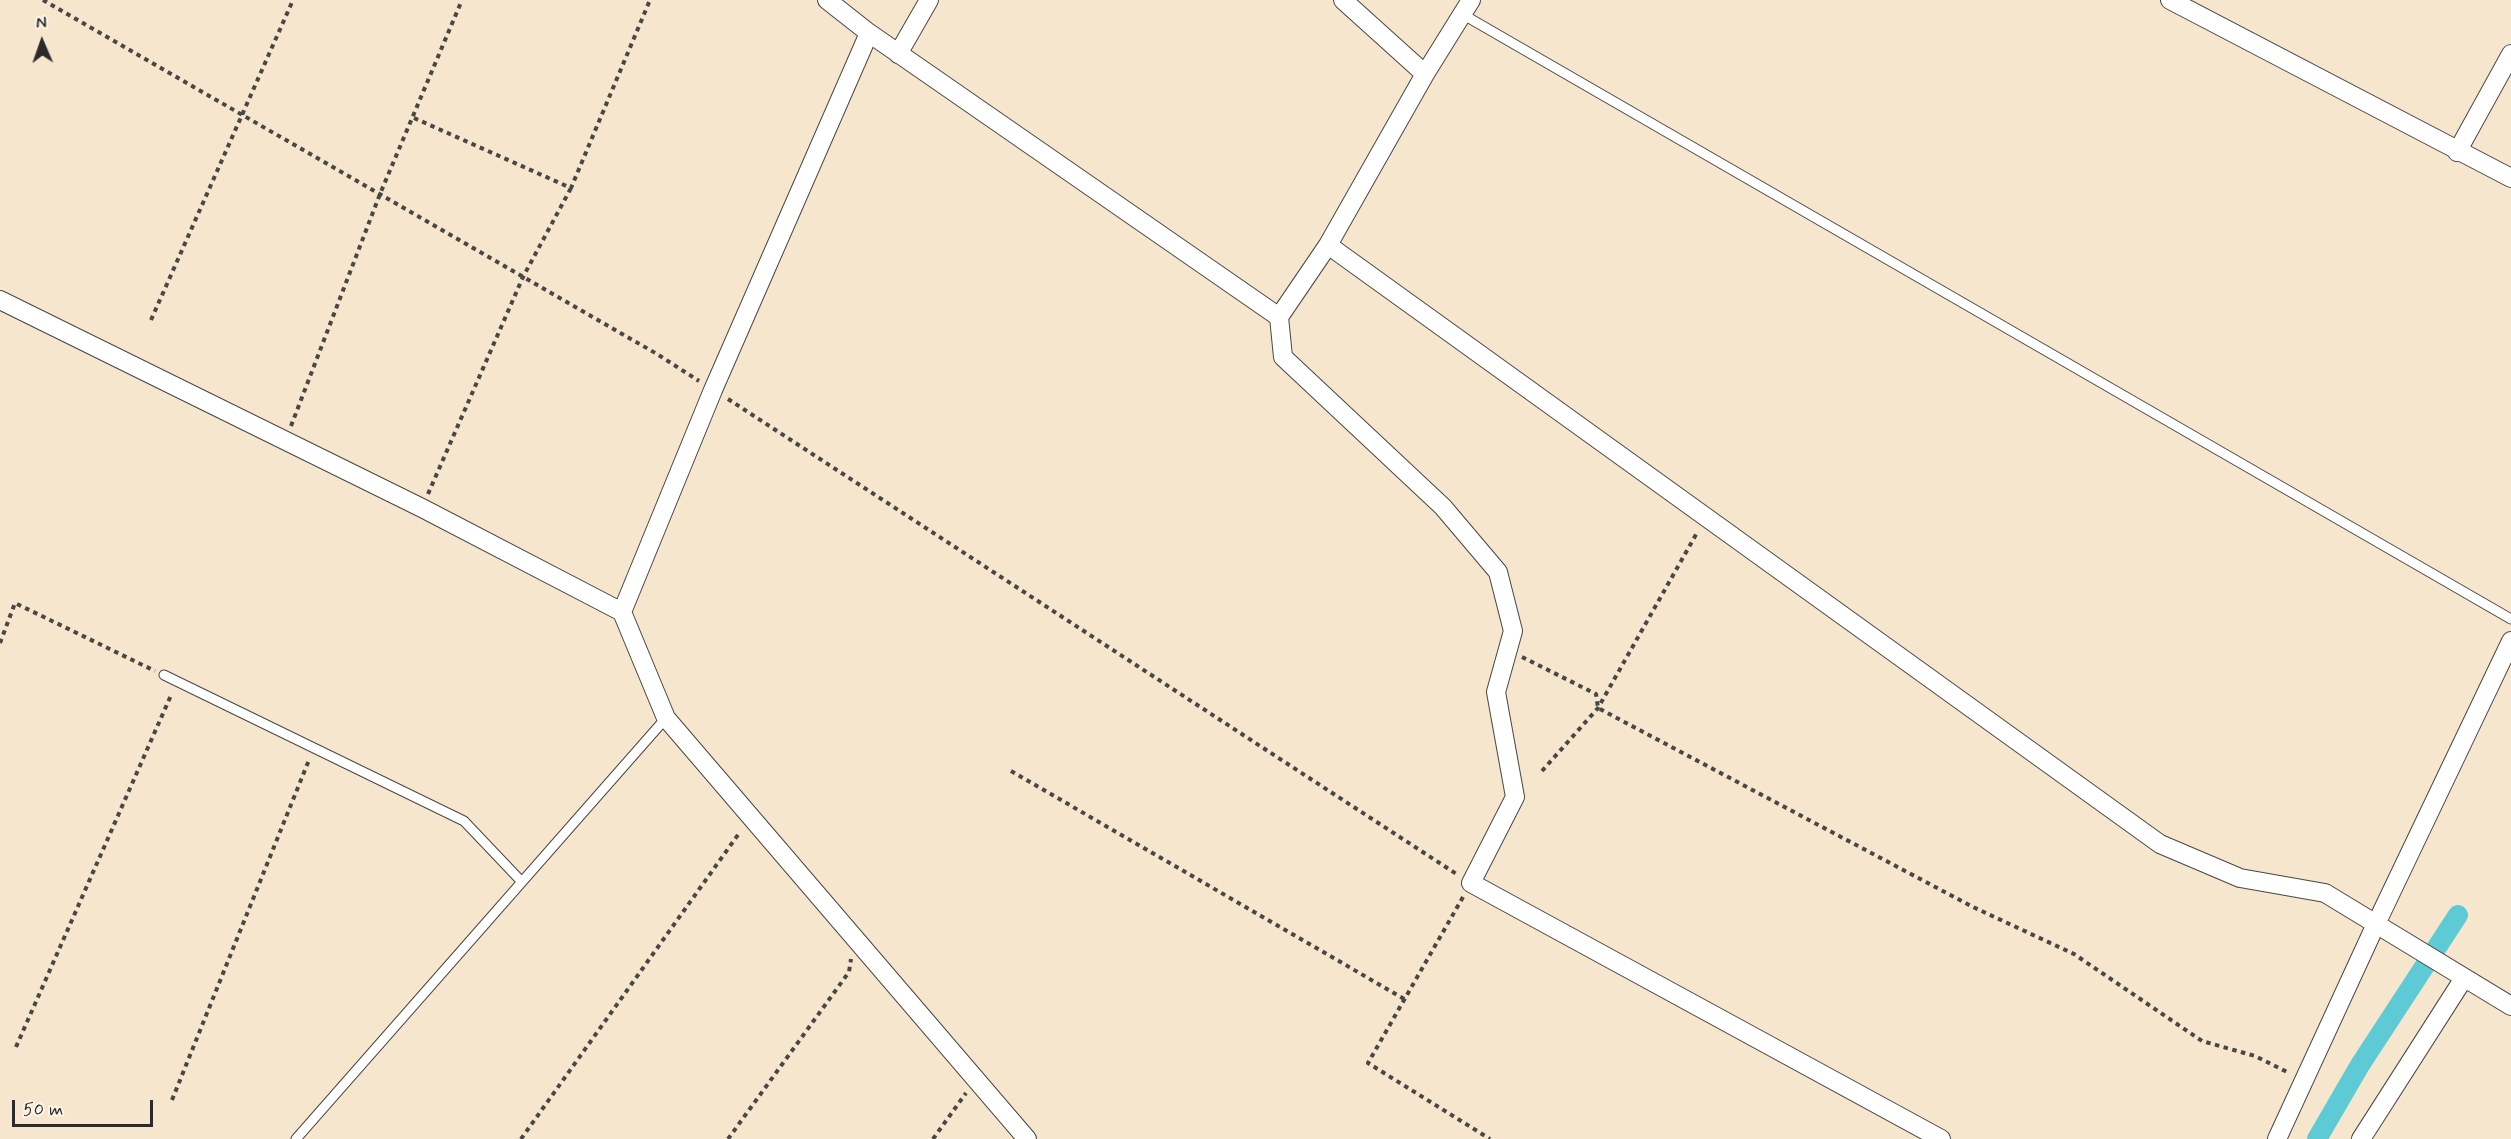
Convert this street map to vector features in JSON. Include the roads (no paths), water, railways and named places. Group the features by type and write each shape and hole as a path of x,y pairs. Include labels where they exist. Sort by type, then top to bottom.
{"street":[{"path":"827,0 898,54 1280,317"},
{"path":"898,54 929,0"},
{"path":"1343,0 1425,74"},
{"path":"2170,0 2457,152 2511,178"},
{"path":"1467,7 1425,74 1328,245 1280,317 1283,357 1443,507 1498,572 1513,631 1496,692 1515,797 1471,883 1941,1139"},
{"path":"622,612 713,390 869,33"},
{"path":"2457,152 2511,54"},
{"path":"1328,245 2160,844 2240,878 2325,893 2511,1006"},
{"path":"0,300 422,508 622,612 666,718 1028,1139"},
{"path":"2277,1139 2376,924 2511,641"},
{"path":"2361,1139 2464,978"}],"lane":[{"path":"1467,7 2511,619"},
{"path":"164,675 464,821 522,882"},
{"path":"296,1139 666,718"}],"waterway":[{"path":"2317,1139 2360,1065 2458,915"}]}
